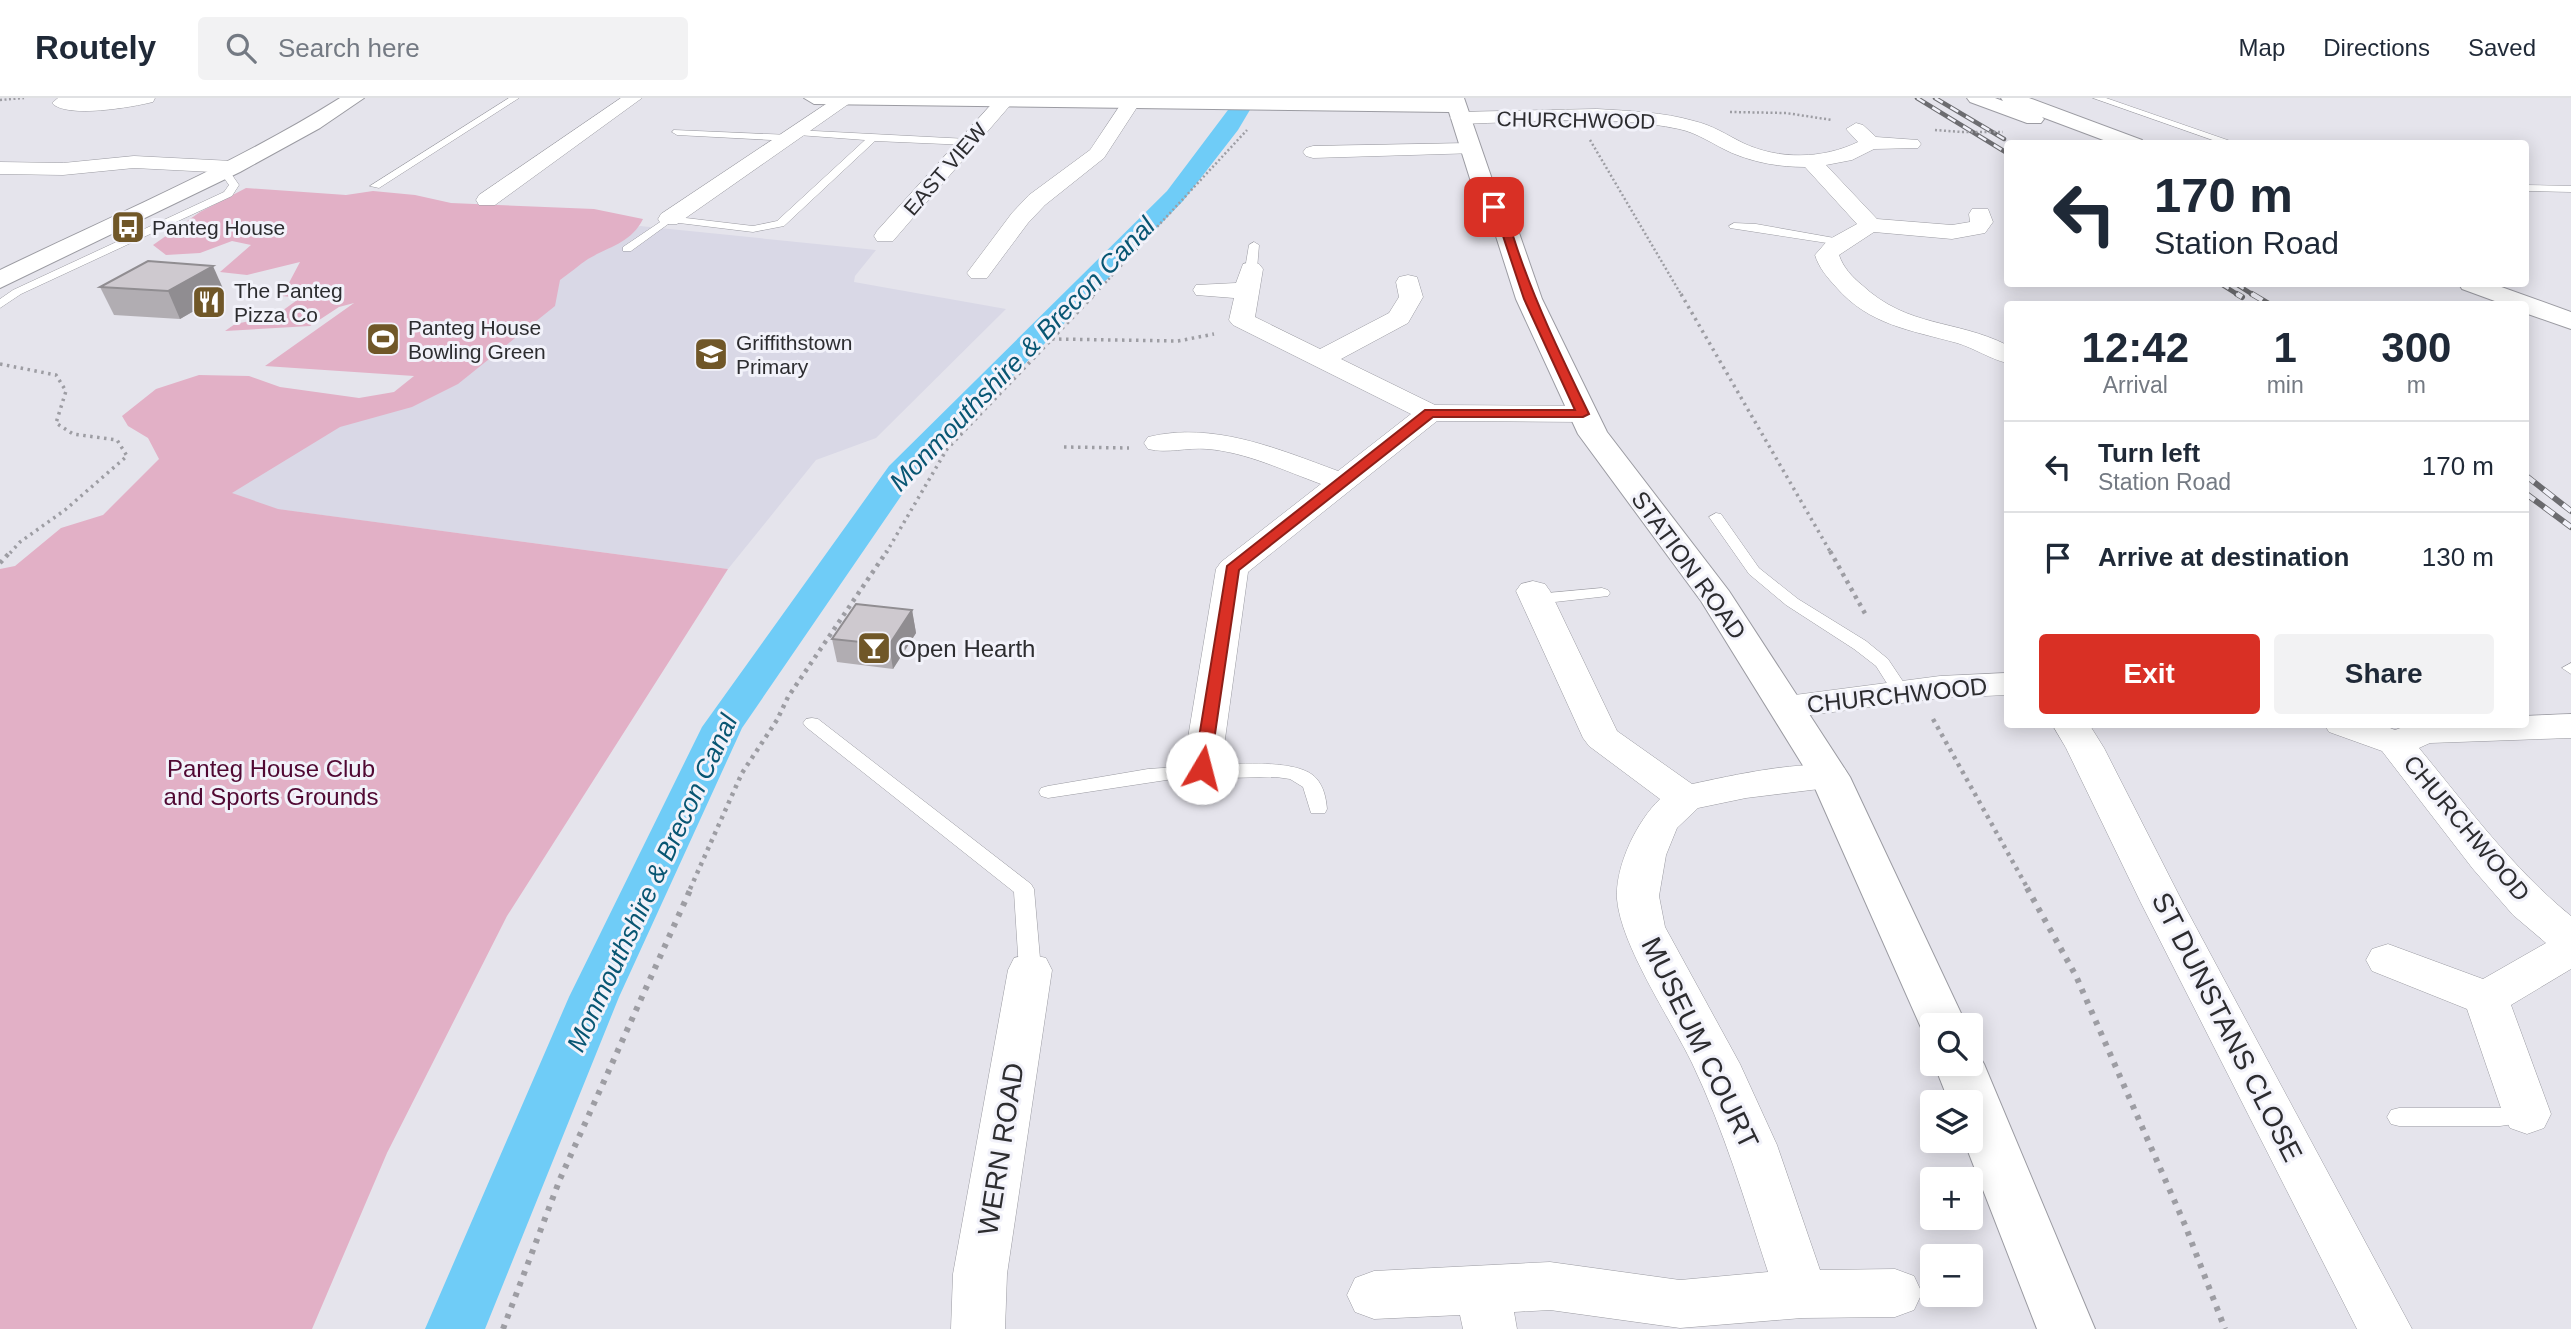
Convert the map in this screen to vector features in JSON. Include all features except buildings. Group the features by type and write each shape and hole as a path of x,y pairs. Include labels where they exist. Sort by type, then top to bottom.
{"main road":[{"path":"0,280 228,169 313,124 354,98"},
{"path":"814,98 1133,100 1265,104 1460,118"},
{"path":"1978,98 2088,140"},
{"path":"2011,98 2124,140"},
{"name":"STATION ROAD","path":"1460,118 1483,184 1506,230 1529,299 1593,434 1717,598 1830,776 1937,1013"},
{"path":"2479,287 2517,301"},
{"path":"2524,287 2571,304"},
{"path":"2529,305 2571,321"},
{"path":"1964,1076 2066,1329"}],"street":[{"path":"61,103 105,105 146,98"},
{"path":"487,200 633,98"},
{"path":"669,219 848,99"},
{"path":"979,273 1020,218 1037,200 1097,155 1133,100"},
{"name":"EAST VIEW","path":"885,236 968,142 1009,101"},
{"name":"CHURCHWOOD","path":"1313,152 1460,118 1574,107 1618,117 1679,123 1716,135 1733,146 1763,157 1811,161 1845,156 1855,131 1918,137"},
{"path":"3,159 63,169 134,162 228,169"},
{"path":"1811,161 1864,215 1869,225"},
{"path":"1869,225 1952,232 1985,226"},
{"path":"1869,225 1863,233 1831,247 1827,255 1829,265 1862,301 1879,313 1903,324 2003,349"},
{"path":"1205,290 1251,268 1242,320 1430,413 1583,414"},
{"path":"1322,358 1399,318 1417,292"},
{"path":"1202,768 1232,569 1430,413"},
{"path":"1158,443 1208,432 1342,482"},
{"path":"1535,595 1602,738 1685,798 1746,785 1830,776"},
{"name":"CHURCHWOOD","path":"1787,707 1901,692 2004,684"},
{"name":"CHURCHWOOD","path":"2529,728 2571,726"},
{"name":"ST DUNSTANS CLOSE","path":"2072,728 2385,1329"},
{"name":"CHURCHWOOD","path":"2353,728 2395,743 2528,904 2571,940"},
{"name":"CHURCHWOOD","path":"2395,743 2426,732 2523,728"},
{"name":"MUSEUM COURT","path":"1685,798 1661,822 1646,855 1638,897 1643,927 1716,1064 1752,1145 1802,1294"},
{"path":"2486,998 2571,948"},
{"path":"2388,960 2486,998 2527,1114"},
{"name":"WERN ROAD","path":"978,1329 980,1274 1030,970"},
{"path":"1374,1295 1486,1309 1550,1286 1680,1304 1802,1294 1895,1293"}],"lane":[{"path":"375,186 515,98"},
{"path":"2096,98 2223,140"},
{"path":"677,132 968,142"},
{"path":"627,248 669,219 753,229 780,225 873,138"},
{"path":"0,304 17,292 228,194 234,185 228,169"},
{"path":"2529,188 2571,189"},
{"path":"1734,226 1761,228 1840,243"},
{"path":"1716,517 1754,571 1792,602 1860,645 1882,663 1901,692"},
{"path":"1535,595 1601,593"},
{"path":"812,723 1024,889 1030,970"},
{"path":"1048,792 1135,775 1202,768 1276,771 1303,777 1315,791 1318,809"},
{"path":"2399,1117 2500,1118 2527,1114"}],"path":[{"path":"0,100 24,98"},
{"path":"503,1329 566,1167 742,773 777,720 788,697 891,545 947,449 1220,162 1265,104"},
{"path":"1722,111 1786,113 1855,131"},
{"path":"1918,137 1962,132 2003,132"},
{"path":"1051,339 1178,341 1234,330 1250,324"},
{"path":"0,364 56,374 65,391 56,423 73,434 117,440 127,456 65,510 20,542 0,563"},
{"path":"1064,447 1138,448 1158,443"}],"shaded area":[{"name":"Griffithstown Primary","path":"640,226 876,250 855,276 854,282 1006,309 876,438 816,460 728,569 209,500 348,405 408,398 588,253"}],"green space":[{"name":"Panteg House Club and Sports Grounds","path":"246,188 346,195 373,191 415,195 451,203 594,209 643,219 626,239 588,259 560,280 555,306 458,384 412,407 340,427 232,493 278,509 728,569 507,916 387,1153 312,1329 0,1329 0,569 15,566 61,528 103,515 159,459 148,438 128,426 122,416 156,389 199,375 249,376 280,387 359,398 394,392 414,376 265,366 354,303 339,307 310,326 225,331 235,324 275,316 300,298 282,296 300,262 247,275 220,272 251,245 232,241 200,253 166,255 153,245 200,212"}],"waterway":[{"name":"Monmouthshire & Brecon Canal","path":"455,1329 594,997 722,727 900,473 1175,196 1230,125 1247,98"}],"railway":[{"path":"1917,98 2004,151"},
{"path":"1935,98 2004,139"},
{"path":"2226,287 2240,296"},
{"path":"2241,287 2255,296"},
{"path":"2237,294 2242,297"},
{"path":"2252,294 2264,301"},
{"path":"2529,478 2571,511"},
{"path":"2529,496 2571,527"}],"place":[{"name":"Panteg House","path":"128,227"},
{"name":"The Panteg Pizza Co","path":"209,302"},
{"name":"Panteg House Bowling Green","path":"383,339"},
{"name":"Griffithstown Primary","path":"711,354"},
{"name":"Open Hearth","path":"874,648"}],"route":[{"path":"1202,768 1232,569 1430,413 1583,414 1529,299 1506,230 1494,207"}]}
